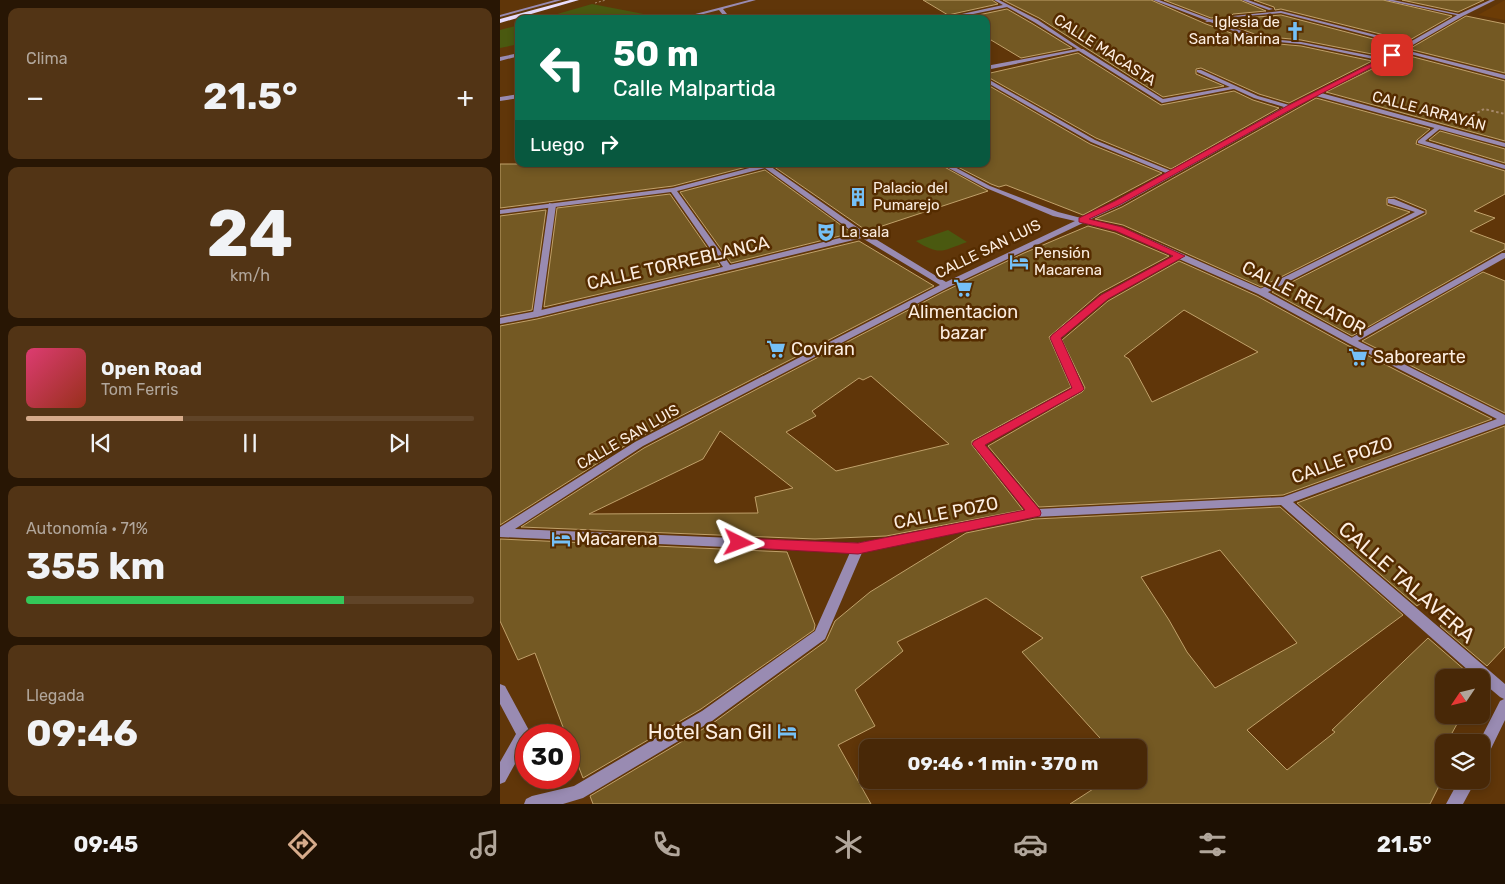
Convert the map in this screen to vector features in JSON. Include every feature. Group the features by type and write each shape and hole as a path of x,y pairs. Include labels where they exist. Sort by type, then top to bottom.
{"main road":[{"path":"522,15 576,0"},
{"path":"500,21 515,17"}],"street":[{"path":"500,16 560,0"},
{"path":"695,15 754,0"},
{"name":"CALLE MACASTA","path":"996,0 1036,20 1162,101 1235,88"},
{"path":"1155,0 1259,39 1301,44 1383,60"},
{"path":"1244,0 1281,12 1409,45"},
{"path":"1387,0 1461,15"},
{"name":"CALLE SAN LUIS","path":"500,533 639,444 946,285 1118,203 1289,107 1383,60 1461,15 1493,0"},
{"path":"961,15 1007,6"},
{"path":"720,9 725,15"},
{"path":"1234,16 1281,12"},
{"path":"1207,21 1219,19"},
{"path":"990,67 1081,50"},
{"path":"1401,50 1505,77"},
{"path":"500,58 515,55"},
{"path":"1199,71 1235,88 1289,107"},
{"path":"990,82 1094,140 1171,173"},
{"name":"CALLE ARRAYÁN","path":"1317,94 1505,145"},
{"path":"500,99 515,97"},
{"path":"1439,127 1420,142 1505,168"},
{"path":"500,212 673,190 758,167"},
{"path":"768,167 862,234 946,285"},
{"name":"CALLE RELATOR","path":"950,167 988,187 1056,214 1119,229 1261,292 1351,341 1505,419"},
{"path":"673,190 728,268"},
{"path":"1261,292 1421,212 1391,201"},
{"path":"537,314 552,205"},
{"name":"CALLE TORREBLANCA","path":"500,321 537,314 862,234"},
{"path":"1351,341 1505,255"},
{"path":"1035,513 978,444 1078,389 1056,338 1104,297 1180,256"},
{"name":"CALLE POZO","path":"500,533 858,548 1035,513 1284,501 1505,419"},
{"name":"CALLE TALAVERA","path":"1284,501 1505,693"},
{"path":"532,804 577,793 707,716 820,635 858,548"},
{"path":"500,690 524,734 500,777"},
{"path":"1490,736 1505,705"},
{"path":"1454,804 1463,789"}],"shaded area":[{"path":"1505,0 1505,20 1478,15"}],"green space":[{"path":"592,4 649,15 554,15"},
{"path":"515,26 515,45 500,48 500,30"},
{"path":"948,230 967,242 946,250 936,250 916,241"}],"building":[{"path":"923,0 992,0 998,4 948,15"},
{"path":"1003,0 1151,0 1206,24 1256,42 1301,46 1372,61 1289,103 1259,94 1201,68 1196,69 1196,74 1224,86 1163,97 1039,18"},
{"path":"1164,0 1240,0 1266,11 1233,14 1231,16 1234,19 1281,15 1400,46 1382,56 1301,40 1260,36 1222,22 1223,20 1220,17 1211,18"},
{"path":"1254,0 1383,0 1452,16 1408,41 1281,9 1275,10 1274,7"},
{"path":"1402,0 1484,0 1458,12"},
{"path":"1007,9 1072,48 1021,58 990,39 990,15 978,15"},
{"path":"1466,16 1505,24 1505,73 1409,49"},
{"path":"1078,53 1161,105 1234,91 1253,100 1279,108 1171,169 1096,138 990,78 990,73"},
{"path":"1402,54 1505,81 1505,141 1326,92"},
{"path":"990,86 1090,144 1162,173 1083,215 1006,185 999,187 958,167 990,167"},
{"path":"1316,98 1430,129 1417,140 1416,144 1505,171 1505,194 1474,211 1495,218 1470,231 1505,244 1505,249 1352,336 1272,292 1426,214 1426,210 1395,197 1387,198 1387,205 1410,212 1261,287 1123,225 1095,219 1122,207"},
{"path":"1440,131 1505,149 1505,163 1429,140"},
{"path":"500,164 515,164 515,167 746,167 673,186 500,208"},
{"name":"Palacio del Pumarejo","path":"774,167 944,167 988,191 867,231"},
{"path":"765,170 852,233 731,263 680,192"},
{"path":"670,194 720,266 544,307 557,208"},
{"path":"546,210 532,310 500,316 500,216"},
{"path":"1088,226 1115,233 1169,256 1100,293 1049,337 1071,387 972,441 972,445 1023,510 886,536 815,539 521,527 644,448 943,292 1024,253","holes":["871,376 949,444 836,471 786,432 816,416 812,411 859,378 863,380","720,431 793,488 755,497 758,513 589,514 703,459"]},
{"path":"859,241 934,286 634,440 500,525 500,326 537,319"},
{"path":"1179,261 1257,296 1347,345 1492,419 1283,495 1039,507 988,446 1082,392 1085,388 1062,340 1108,301","holes":["1184,310 1258,352 1152,402 1129,359 1124,356"]},
{"path":"1483,272 1505,281 1505,413 1362,341"},
{"path":"1505,426 1505,647 1487,666 1440,626 1445,622 1426,599 1417,606 1297,503"},
{"path":"1280,507 1403,615 1247,730 1287,770 1335,732 1332,730 1428,638 1464,669 1435,669 1435,724 1457,724 1451,734 1435,734 1435,789 1438,789 1430,804 1070,804 1093,789 1147,789 1147,739 1101,739 1022,652 1043,638 986,598 897,642 903,651 855,690 875,726 838,745 859,783 859,789 863,789 871,804 593,804 590,796 713,723 826,641 835,621 870,592 966,533 1035,519","holes":["1220,550 1297,643 1215,688 1187,652 1141,577"]},
{"path":"500,539 787,552 815,625 814,630 701,709 583,778 580,770 580,724 562,724 535,653 518,660 500,621"}],"place":[{"name":"Iglesia de Santa Marina","path":"1295,31"},
{"name":"Palacio del Pumarejo","path":"858,197"},
{"name":"La sala","path":"826,232"},
{"name":"Pensión Macarena","path":"1019,262"},
{"name":"Alimentacion bazar","path":"963,288"},
{"name":"Coviran","path":"776,349"},
{"name":"Saborearte","path":"1358,357"},
{"name":"Macarena","path":"561,539"},
{"name":"Hotel San Gil","path":"787,731"}],"route":[{"path":"739,543 858,548 1035,513 978,444 1078,389 1056,338 1104,297 1180,256 1119,229 1082,220 1118,203 1289,107 1392,55"}]}
